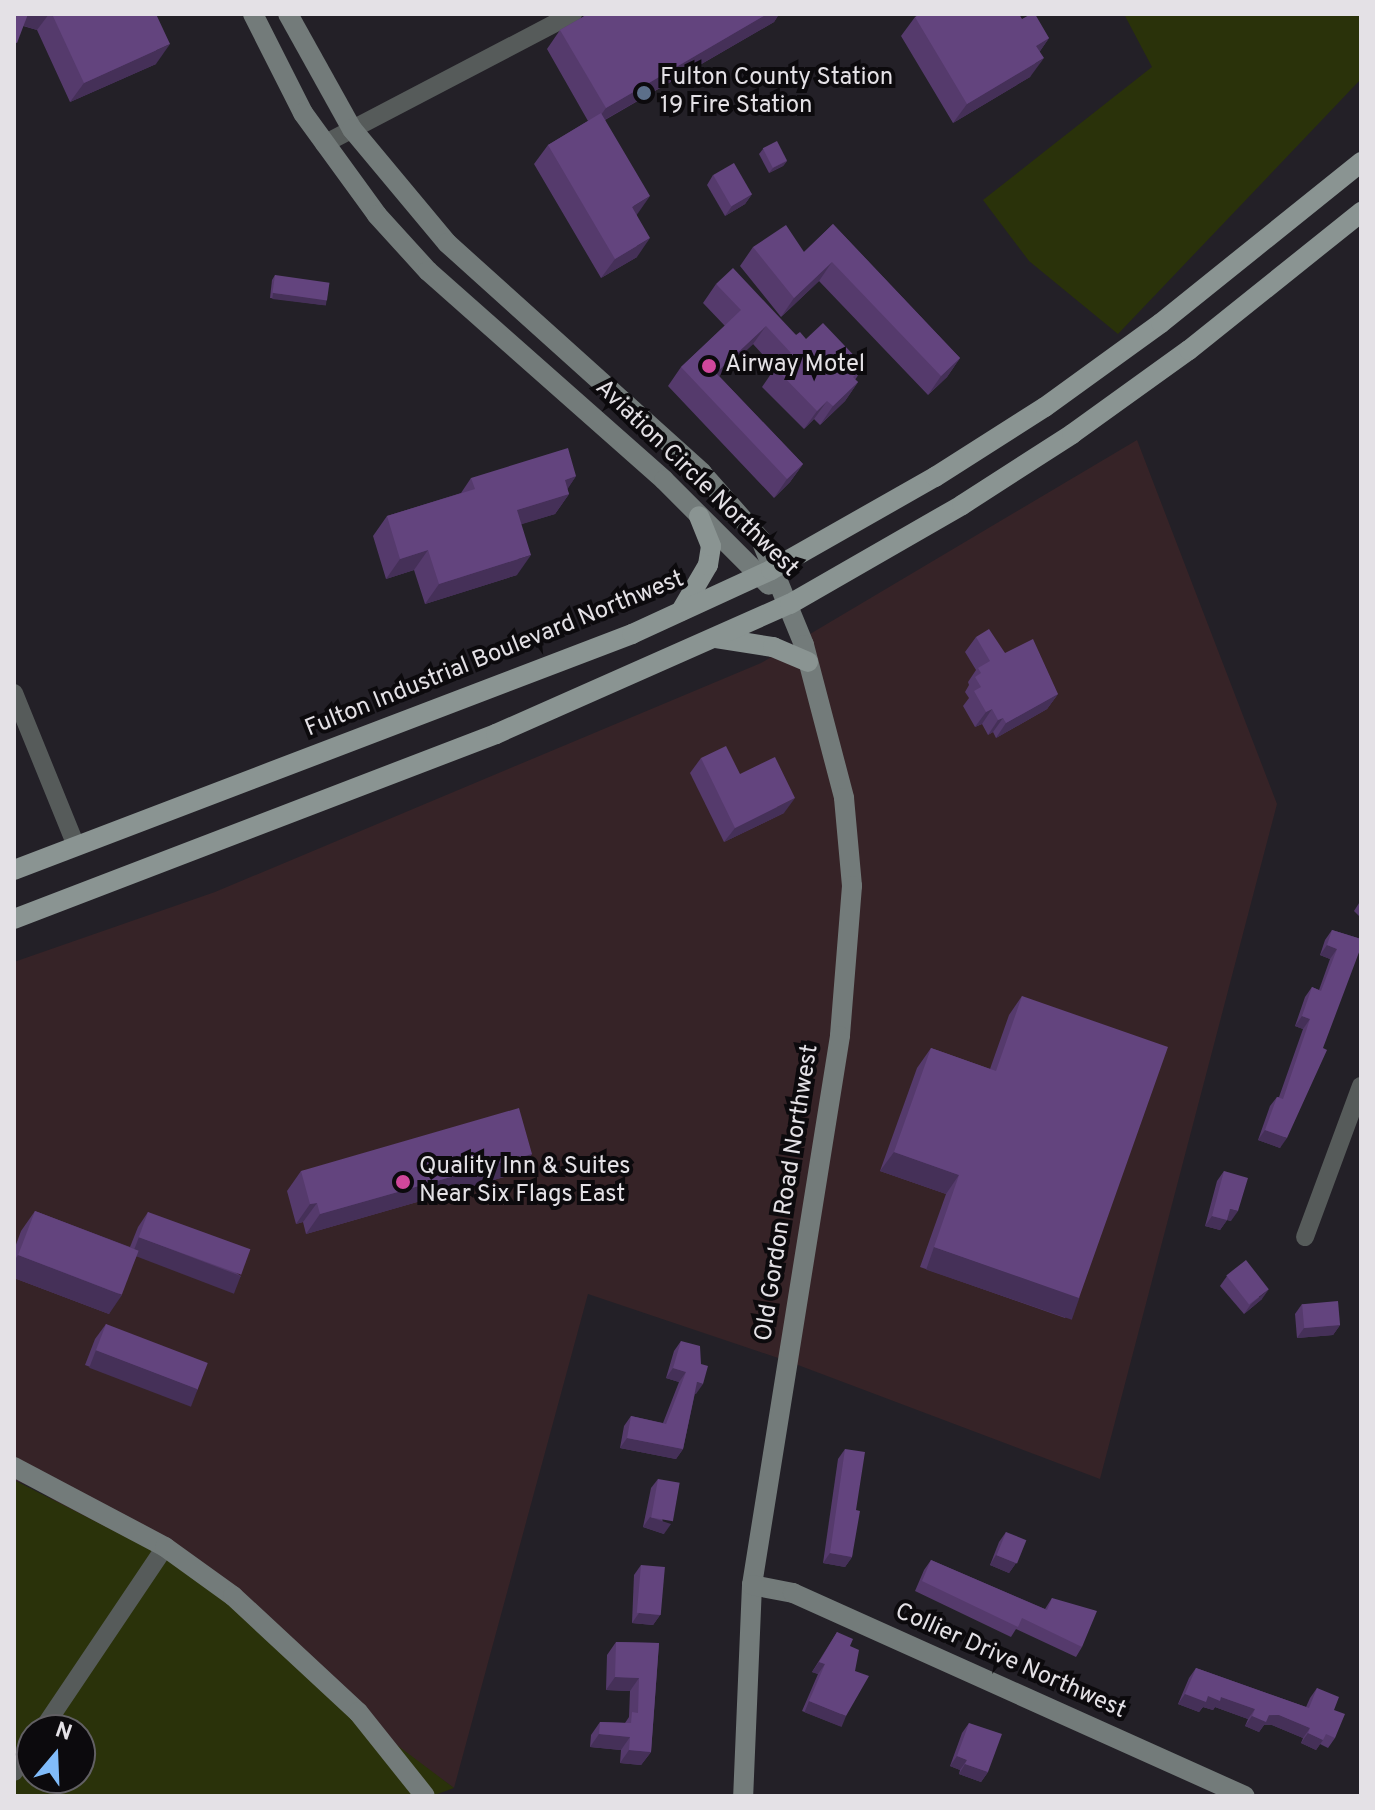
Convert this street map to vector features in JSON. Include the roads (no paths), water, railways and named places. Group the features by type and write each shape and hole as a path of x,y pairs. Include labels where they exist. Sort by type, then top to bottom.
{"main road":[{"name":"Aviation Circle Northwest","path":"253,14 324,144 377,215 428,271 765,573 790,604"},
{"name":"Aviation Circle Northwest","path":"288,14 352,129 447,243 734,504 761,540 765,573"},
{"name":"Fulton Industrial Boulevard Northwest","path":"14,870 681,611 765,573 935,477 1045,407 1187,304 1361,162"},
{"path":"14,919 423,764 790,604 962,505 1072,434 1202,341 1361,212"},
{"path":"681,611 708,565 711,546 699,516"},
{"name":"Old Gordon Road Northwest","path":"743,1796 752,1585 840,1036 852,886 844,798 790,604"},
{"path":"716,638 773,647 808,662"},
{"path":"14,1467 165,1547 298,1651 358,1712 425,1796"},
{"name":"Collier Drive Northwest","path":"752,1585 793,1593 1245,1796"}],"street":[{"path":"324,144 573,14"},
{"path":"14,693 76,846"},
{"path":"1305,1237 1361,1086"},
{"path":"53,1714 165,1547"}],"place":[{"name":"Fulton County Station 19 Fire Station","path":"644,93"},
{"name":"Airway Motel","path":"709,366"},
{"name":"Quality Inn & Suites Near Six Flags East","path":"403,1182"}]}
